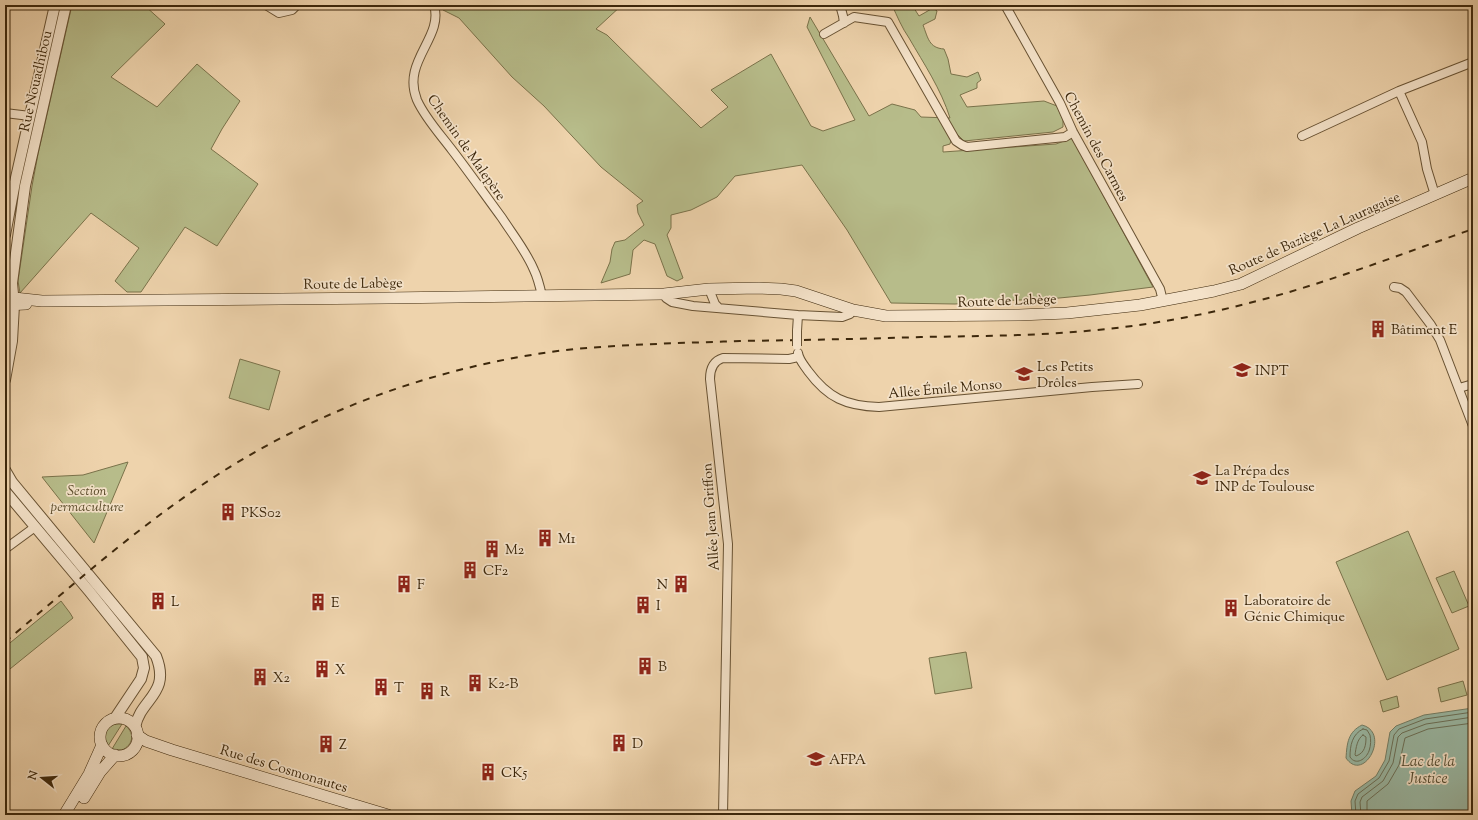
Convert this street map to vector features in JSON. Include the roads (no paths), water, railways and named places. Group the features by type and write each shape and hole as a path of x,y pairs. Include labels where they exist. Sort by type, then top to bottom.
{"main road":[{"name":"Route de Baziège La Lauragaise","path":"1163,301 1241,284 1352,231 1473,178"},
{"name":"Route de Labège","path":"10,301 33,303 42,301 664,294 709,289 759,288 796,291 853,310 886,316 1019,315 1067,313 1163,301"},
{"path":"115,718 127,720 136,731 135,745 132,750 125,754 115,755 107,752 102,745 100,734 102,729 109,721 115,718"},
{"name":"Rue des Cosmonautes","path":"136,731 146,741 172,750 388,815"},
{"path":"64,815 89,774 102,745"},
{"name":"Rue des Cosmonautes","path":"132,750 145,747 172,750"},
{"path":"73,815 100,772 115,755"}],"street":[{"name":"Rue Nouadhibou","path":"5,235 15,182 55,5"},
{"name":"Rue Nouadhibou","path":"5,380 12,342 10,301 25,186 66,5"},
{"path":"266,5 279,13 292,10 297,5"},
{"name":"Chemin de Malepère","path":"434,5 436,11 434,26 414,71 414,90 417,99 430,121 472,177 521,247 535,271 542,296"},
{"path":"840,5 844,16 844,23"},
{"name":"Chemin des Carmes","path":"1006,5 1160,289 1163,301"},
{"path":"824,34 854,17 888,22 956,141 967,147 1065,137 1074,132"},
{"path":"1302,136 1399,91 1473,62"},
{"path":"1399,91 1422,142 1427,169 1435,195"},
{"path":"5,113 30,116"},
{"path":"1394,288 1400,288 1406,292 1436,332 1473,426"},
{"path":"709,289 715,304 718,307"},
{"name":"Route de Labège","path":"664,294 666,298 678,304 798,315 842,316 850,314 853,310"},
{"path":"798,315 798,357"},
{"name":"Allée Émile Monso","path":"798,357 814,379 830,395 851,404 865,407 1138,384"},
{"name":"Allée Jean Griffon","path":"723,815 728,544 710,371 716,361 723,358 798,357"},
{"path":"1459,388 1473,384"},
{"path":"5,470 12,482 147,643 156,656 160,664 161,677 157,689 140,715 136,731"},
{"path":"5,491 138,651 144,668 141,679 115,718"},
{"path":"5,549 35,527"}],"water":[{"name":"Lac de la Justice","path":"1473,708 1473,815 1352,815 1351,801 1355,791 1376,776 1385,760 1390,732 1396,726 1424,715"},
{"path":"1362,725 1370,729 1374,737 1374,745 1372,754 1367,761 1360,765 1353,764 1346,758 1349,738 1357,728"}],"railway":[{"path":"5,642 126,541 176,503 223,471 267,445 336,412 407,385 455,371 502,360 551,352 596,347 740,341 1024,335 1108,329 1172,320 1257,301 1338,276 1473,229"}],"place":[{"name":"Bâtiment E","path":"1378,329"},
{"name":"INPT","path":"1242,370"},
{"name":"Les Petits Drôles","path":"1024,374"},
{"name":"La Prépa des INP de Toulouse","path":"1202,478"},
{"name":"PKS02","path":"228,512"},
{"name":"M1","path":"545,538"},
{"name":"M2","path":"492,549"},
{"name":"CF2","path":"470,570"},
{"name":"F","path":"404,584"},
{"name":"N","path":"681,584"},
{"name":"L","path":"158,601"},
{"name":"E","path":"318,602"},
{"name":"I","path":"643,605"},
{"name":"Laboratoire de Génie Chimique","path":"1231,608"},
{"name":"B","path":"645,666"},
{"name":"X","path":"322,669"},
{"name":"X2","path":"260,677"},
{"name":"K2-B","path":"475,683"},
{"name":"T","path":"381,687"},
{"name":"R","path":"427,691"},
{"name":"D","path":"619,743"},
{"name":"Z","path":"326,744"},
{"name":"AFPA","path":"816,759"},
{"name":"CK5","path":"488,772"}],"park label":[{"name":"Section permaculture","path":"87,498"}]}
